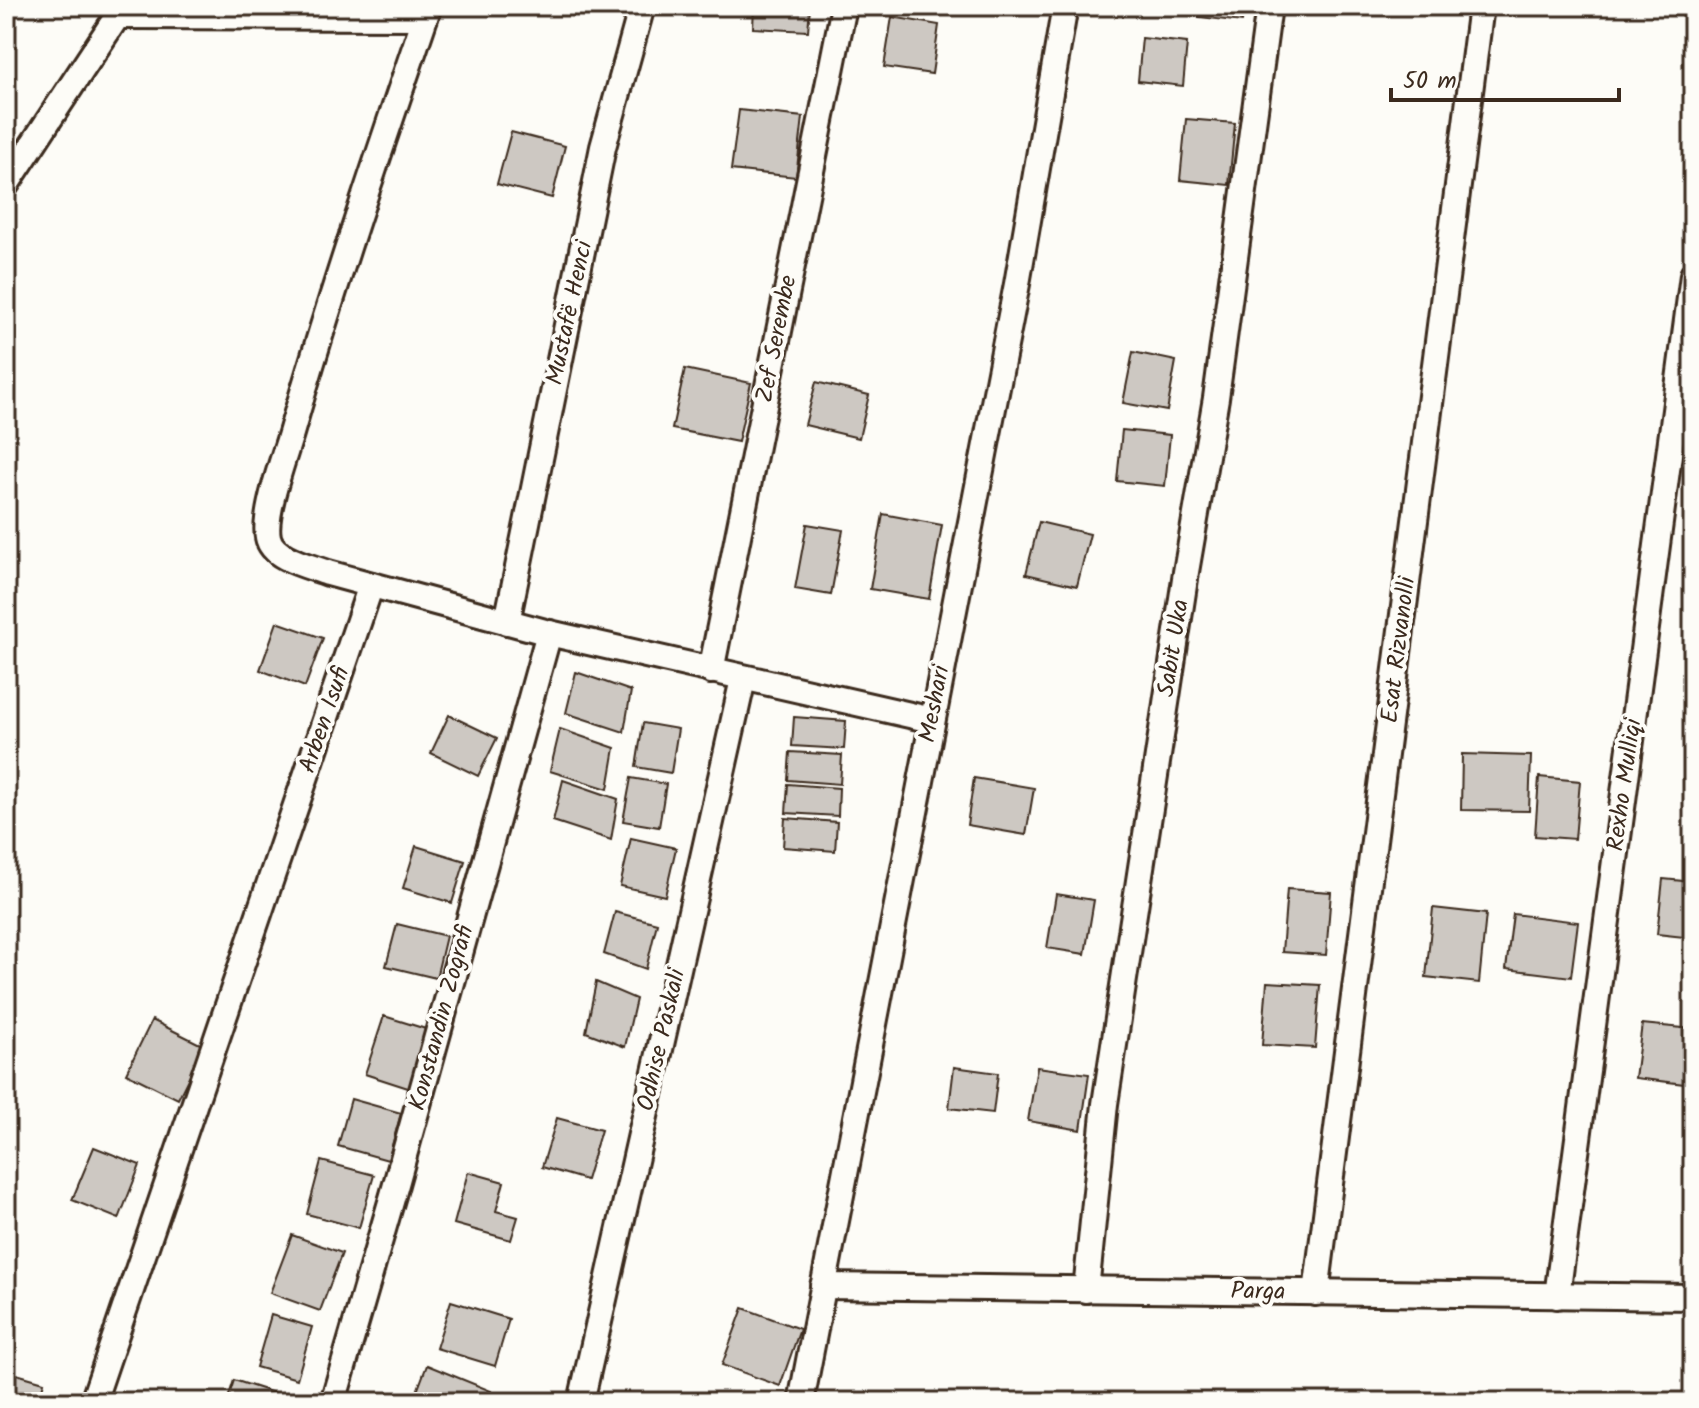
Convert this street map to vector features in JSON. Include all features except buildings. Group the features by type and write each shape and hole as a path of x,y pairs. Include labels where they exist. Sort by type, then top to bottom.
{"street":[{"name":"Mustafë Henci","path":"507,622 603,147 642,6"},
{"name":"Zef Serembe","path":"711,671 844,6"},
{"name":"Meshari","path":"801,1402 1017,284 1065,6"},
{"name":"Sabit Uka","path":"1086,1290 1105,1104 1186,572 1216,398 1269,6"},
{"name":"Esat Rizvanolli","path":"1316,1293 1481,6"},
{"path":"6,185 120,11 427,12 319,337 267,523 273,549 293,560 371,585 549,633 932,720"},
{"name":"Rexho Mulliqi","path":"1557,1296 1693,275"},
{"name":"Arben Isufi","path":"93,1402 371,585"},
{"name":"Konstandin Zografi","path":"333,1402 549,633"},
{"name":"Odhise Paskali","path":"581,1402 743,679"},
{"name":"Parga","path":"823,1286 1693,1297"}]}
